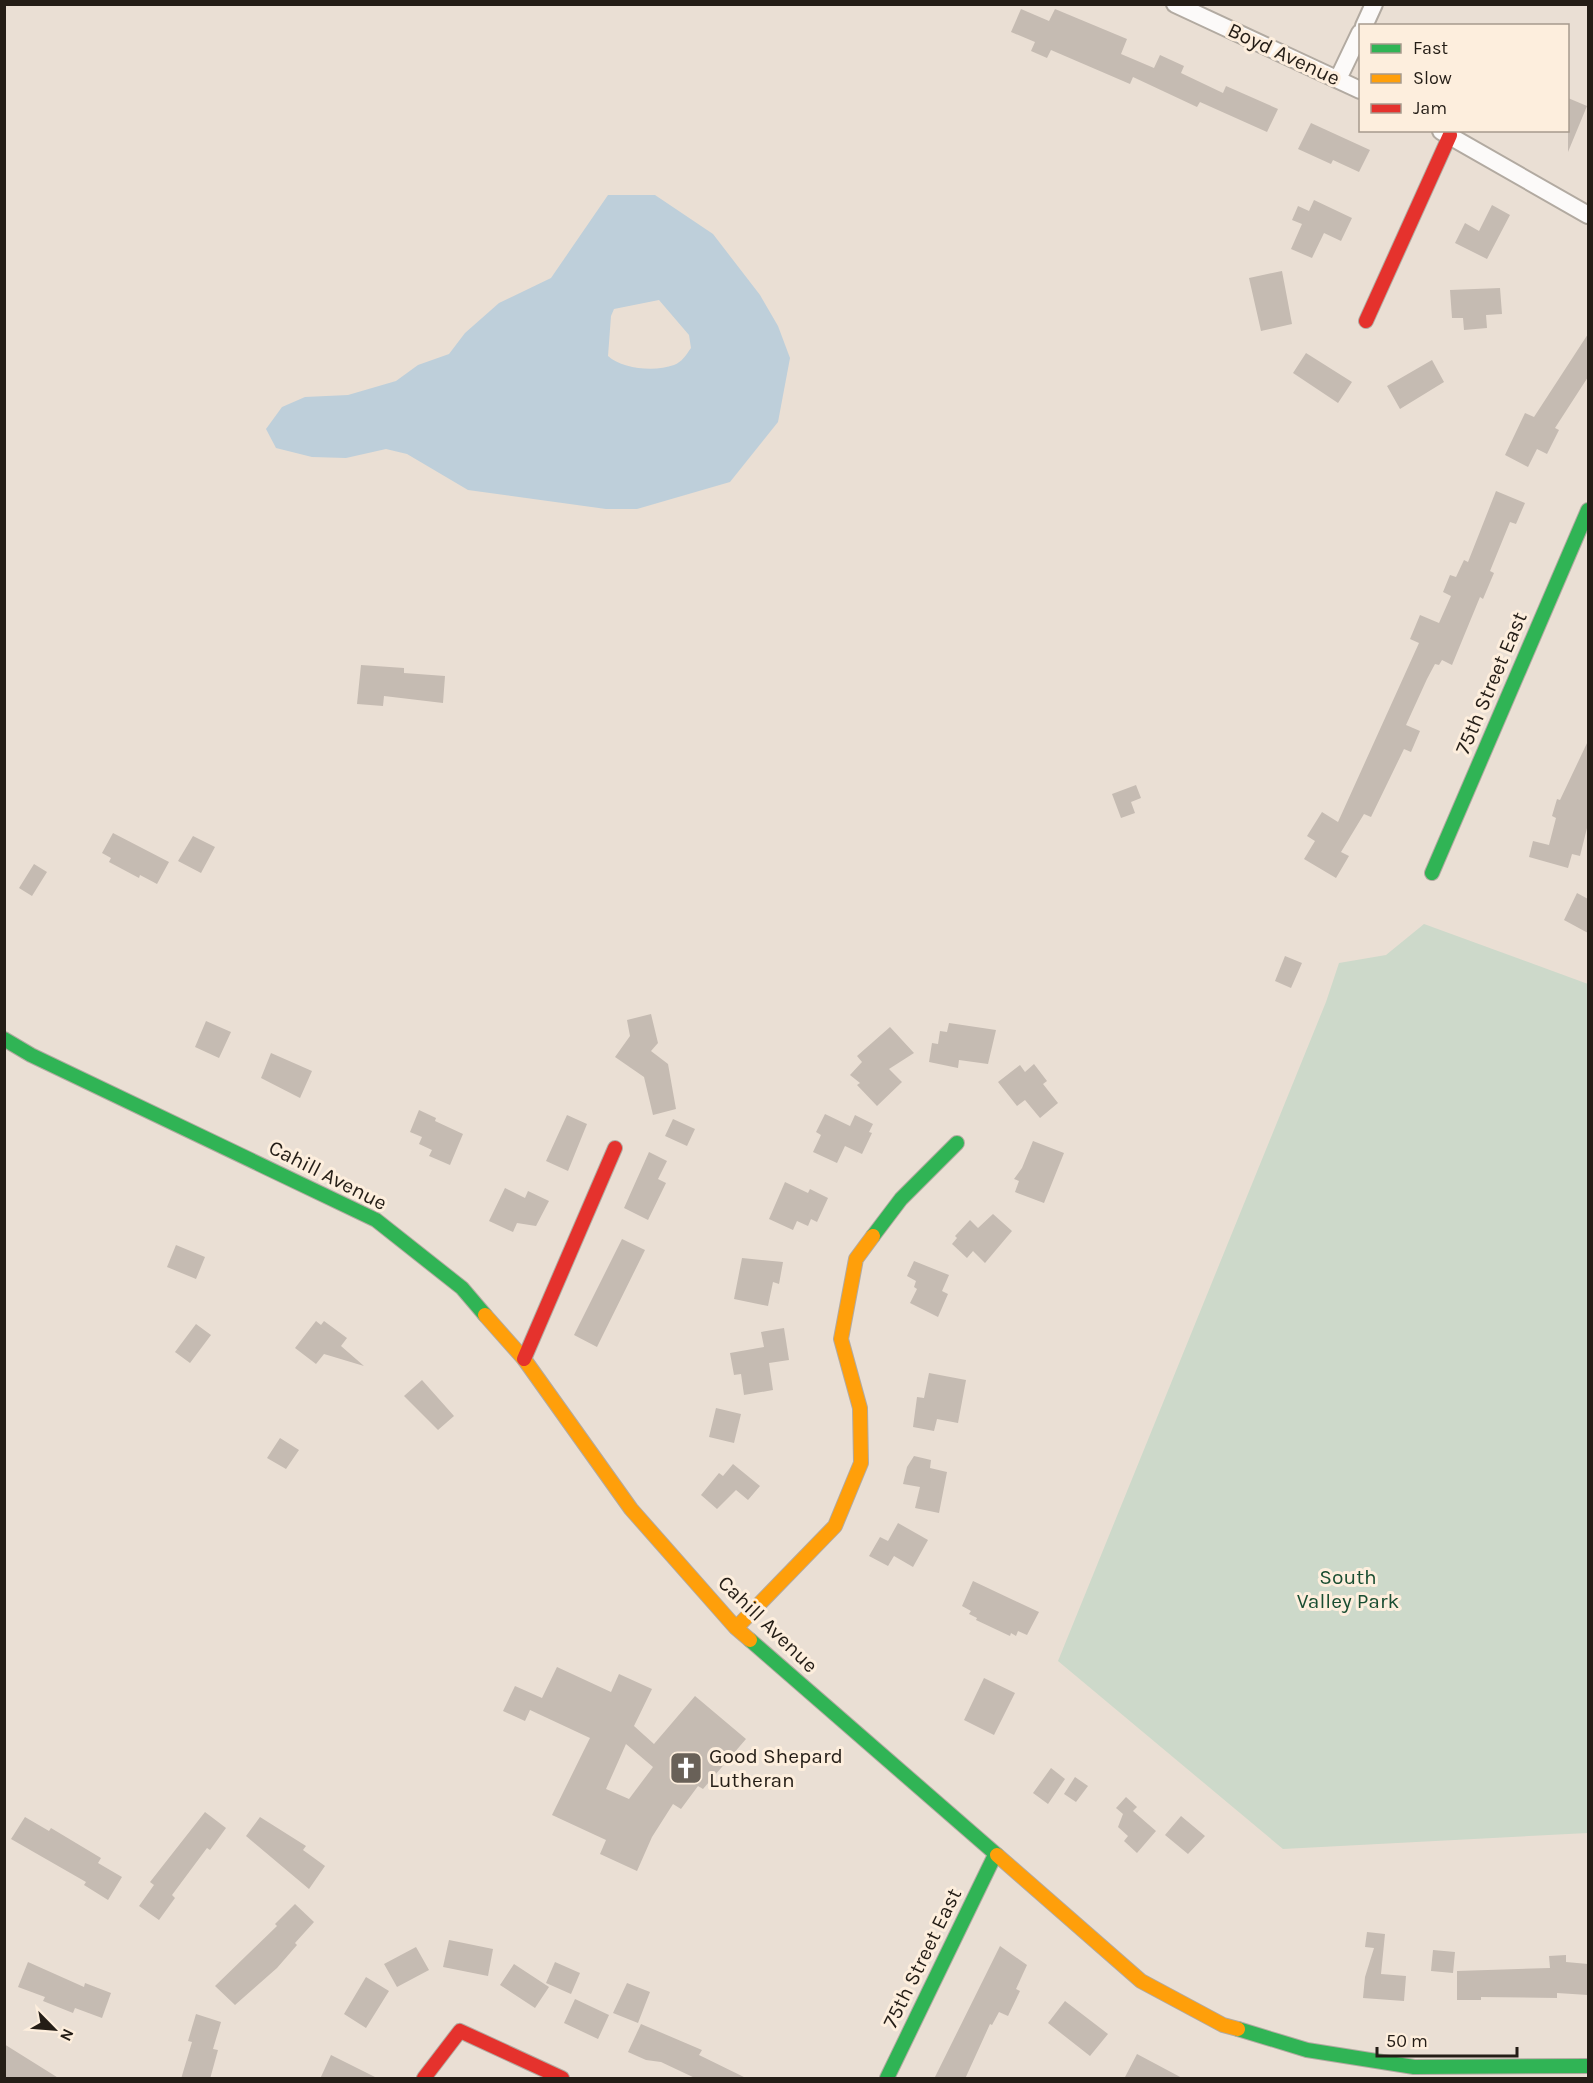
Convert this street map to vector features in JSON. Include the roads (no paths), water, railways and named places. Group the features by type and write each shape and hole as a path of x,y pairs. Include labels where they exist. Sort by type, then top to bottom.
{"street":[{"name":"Boyd Avenue","path":"1175,4 1359,90"},
{"path":"1365,24 1374,4"},
{"path":"1338,79 1359,35"},
{"path":"1366,321 1445,133 1588,215"},
{"name":"75th Street East","path":"1432,873 1588,510"},
{"name":"Cahill Avenue","path":"4,1039 31,1055 376,1220 462,1288 524,1359 631,1509 736,1628 1141,1981 1223,2025 1307,2050 1414,2067 1588,2066"},
{"path":"736,1628 835,1526 861,1463 860,1408 841,1339 856,1259 901,1199 957,1143"},
{"path":"524,1359 615,1148"},
{"name":"75th Street East","path":"887,2079 995,1855"},
{"path":"424,2079 460,2031 562,2079"}],"water":[{"path":"608,195 655,195 713,234 760,295 778,326 790,358 778,422 730,482 637,509 606,509 468,490 407,454 386,449 346,458 312,457 276,448 266,429 282,407 305,397 348,395 396,381 418,365 449,354 465,333 499,303 551,278","holes":["659,300 689,335 691,348 684,358 674,365 639,368 622,364 608,356 611,316 614,309"]}],"place":[{"name":"Good Shepard Lutheran","path":"686,1768"}],"park label":[{"name":"South Valley Park","path":"1348,1589"}]}
